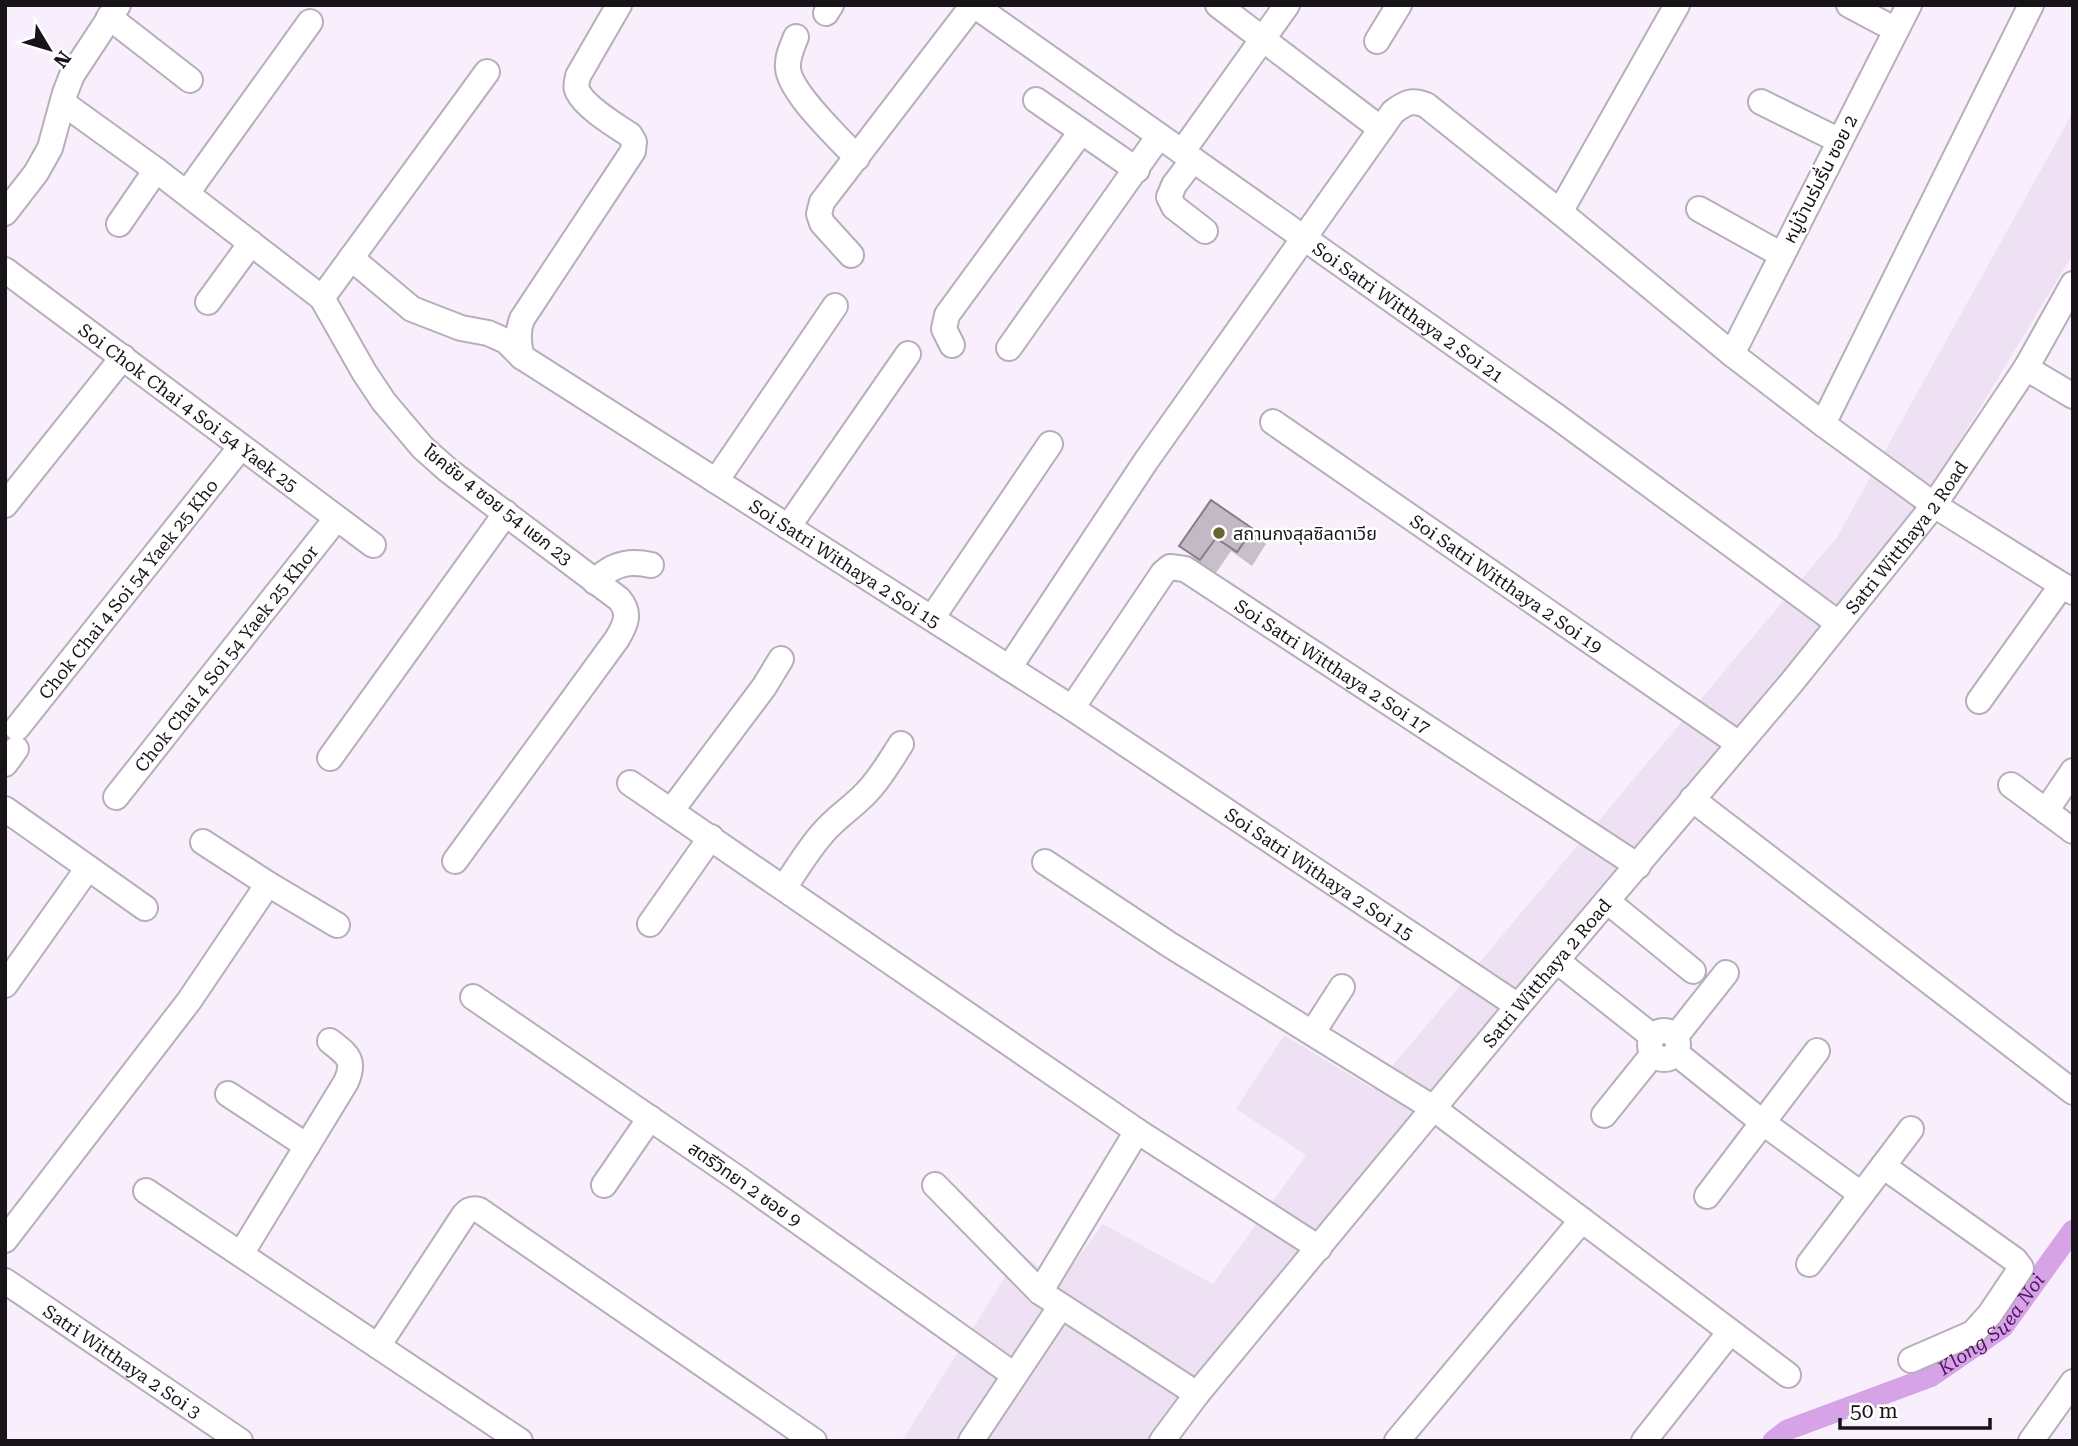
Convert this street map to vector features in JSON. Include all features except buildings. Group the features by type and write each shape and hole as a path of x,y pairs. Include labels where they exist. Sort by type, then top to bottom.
{"street":[{"path":"522,357 519,334 522,319 633,151 634,142 630,135 588,104 578,93 576,86 578,76 619,5"},
{"path":"851,255 822,223 822,202 974,5"},
{"name":"Soi Satri Witthaya 2 Soi 21","path":"974,5 1556,416 1838,623"},
{"path":"1217,5 1381,129"},
{"path":"1205,231 1174,207 1169,197 1187,156 1287,5"},
{"path":"1377,41 1399,5"},
{"path":"1560,212 1677,5"},
{"path":"1849,5 1896,30"},
{"name":"หมู่บ้านร่มรื่น ซอย 2","path":"1732,354 1909,5"},
{"path":"1822,424 2031,5"},
{"path":"5,213 36,173 50,148 72,75 113,11 190,80"},
{"path":"187,193 310,22"},
{"path":"796,37 788,59 787,71 792,84 857,158"},
{"path":"322,298 487,72"},
{"path":"1036,100 1137,170"},
{"path":"1009,668 1146,461 1304,237 1393,112 1409,101 1426,105 1822,424 1934,505 2068,588 1979,701"},
{"path":"1761,102 1840,141"},
{"name":"โชคชัย 4 ซอย 54 แยก 23","path":"63,103 187,193 322,298 384,402 432,455 625,607 627,616 623,628 455,861"},
{"path":"952,345 944,329 947,316 1081,132"},
{"path":"1009,348 1159,136"},
{"path":"119,224 156,170"},
{"path":"1699,209 1782,255"},
{"path":"208,302 251,243"},
{"name":"Soi Satri Withaya 2 Soi 15","path":"352,258 412,309 461,328 488,333 506,341 522,357 1072,708 1518,1006"},
{"name":"Soi Chok Chai 4 Soi 54 Yaek 25","path":"5,270 373,545"},
{"name":"Satri Witthaya 2 Road","path":"1162,1441 1197,1394 1433,1108 1792,682 1934,505 2026,368 2073,284"},
{"path":"716,481 835,306"},
{"path":"788,527 908,354"},
{"path":"5,505 123,357"},
{"path":"2026,368 2073,396"},
{"name":"Soi Satri Witthaya 2 Soi 19","path":"1273,422 1739,744"},
{"path":"932,618 1050,444"},
{"name":"Chok Chai 4 Soi 54 Yaek 25 Kho","path":"13,747 240,447"},
{"path":"330,758 506,513"},
{"name":"Chok Chai 4 Soi 54 Yaek 25 Khor","path":"116,797 336,519"},
{"path":"595,582 604,572 617,565 635,561 651,565"},
{"name":"Soi Satri Witthaya 2 Soi 17","path":"1072,708 1163,573 1170,568 1185,569 1638,866"},
{"path":"671,811 764,687 781,659"},
{"path":"784,888 821,835 868,791 901,744"},
{"path":"2046,811 2073,771"},
{"path":"630,783 1137,1131 1319,1248"},
{"path":"2011,785 2073,831"},
{"path":"1692,799 2073,1093"},
{"path":"5,809 145,908"},
{"path":"650,925 711,837"},
{"path":"203,842 337,925"},
{"path":"1045,862 1170,945 1433,1108 1788,1375"},
{"path":"5,985 88,868"},
{"path":"5,1240 189,1001 268,884"},
{"path":"1607,901 1693,971"},
{"path":"1557,961 1762,1122 1861,1194"},
{"path":"1604,1115 1726,973"},
{"path":"1313,1032 1342,987"},
{"name":"สตรีวิทยา 2 ซอย 9","path":"473,997 650,1118 1014,1375"},
{"path":"242,1254 351,1071 351,1062 347,1055 330,1041"},
{"path":"1707,1196 1817,1051"},
{"path":"228,1094 307,1146"},
{"path":"604,1185 650,1118"},
{"path":"1810,1264 1911,1129"},
{"path":"1040,1292 1137,1131"},
{"path":"1883,1166 2015,1260 2021,1268 1990,1314 1973,1333 1911,1360"},
{"path":"935,1185 1040,1292 1197,1394"},
{"path":"146,1191 520,1441"},
{"path":"378,1346 464,1215 468,1210 479,1210 814,1441"},
{"path":"1396,1441 1582,1220"},
{"name":"Satri Witthaya 2 Soi 3","path":"5,1281 240,1441"},
{"path":"971,1441 1061,1306"},
{"path":"1644,1441 1730,1332"},
{"path":"2031,1441 2073,1382"}],"shaded area":[{"path":"2073,112 2073,254 1940,474 1839,605 1277,1275 1154,1441 902,1441 1020,1253 1060,1282 1103,1224 1213,1284 1306,1155 1236,1109 1284,1035 1373,1089 1837,537"}],"waterway":[{"name":"Klong Suea Noi","path":"1773,1441 1787,1430 1930,1377 2003,1327 2073,1230"}],"place":[{"name":"สถานกงสุลซิลดาเวีย","path":"1219,533"}]}
